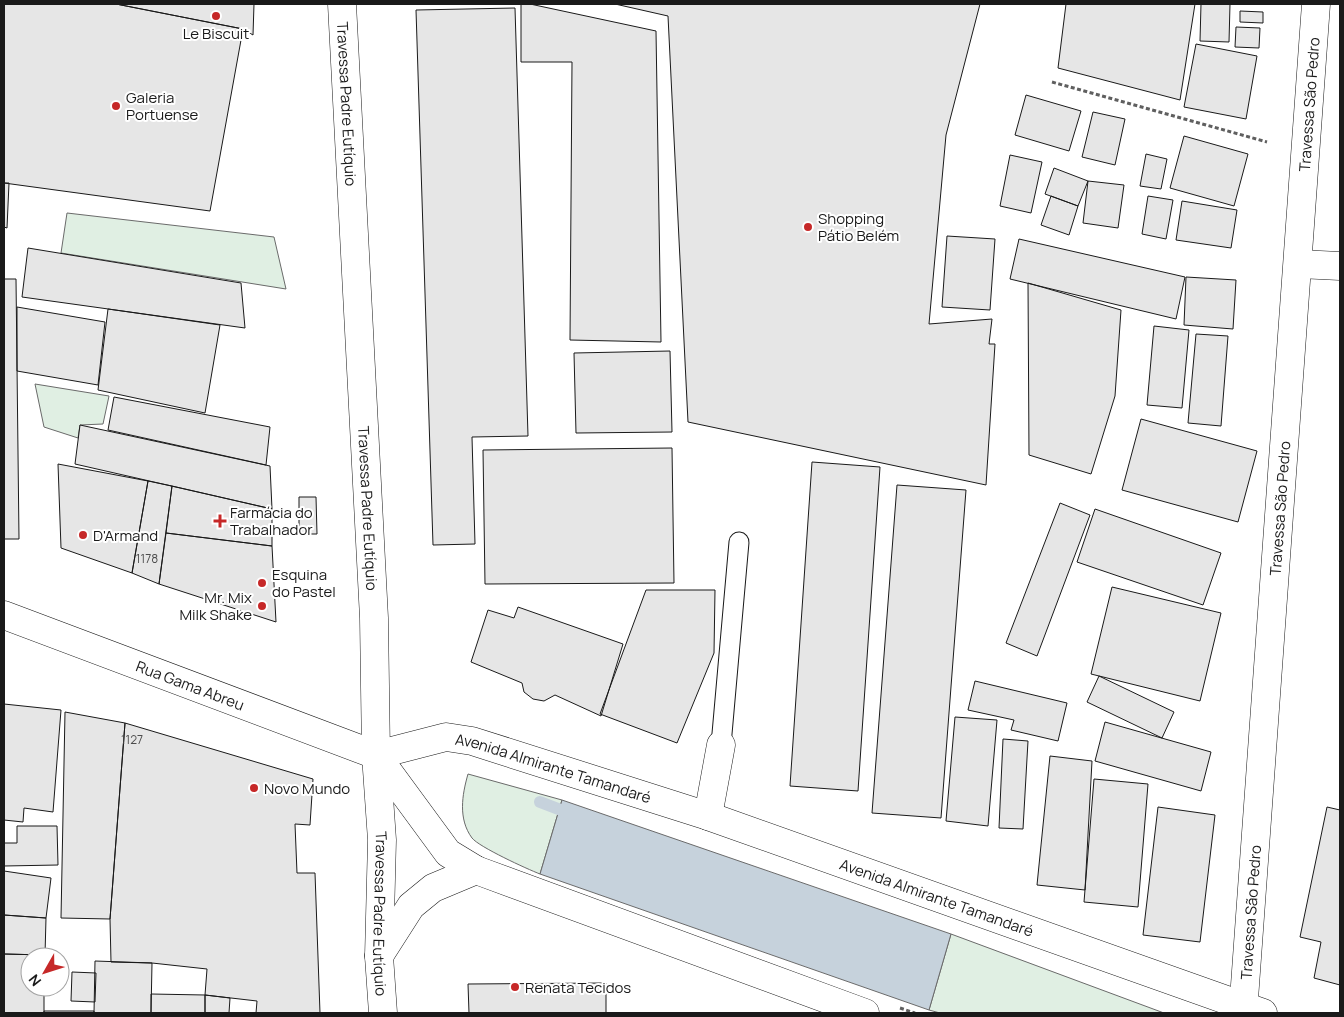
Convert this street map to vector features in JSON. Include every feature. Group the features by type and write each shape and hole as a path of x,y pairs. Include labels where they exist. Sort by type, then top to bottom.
{"main road":[{"name":"Travessa Padre Eutíquio","path":"342,4 374,618 376,755 382,840 379,956 383,1013"},
{"name":"Travessa São Pedro","path":"1250,1011 1316,4"},
{"path":"1299,264 1340,266"},
{"name":"Rua Gama Abreu","path":"4,615 376,755"},
{"name":"Avenida Almirante Tamandaré","path":"376,755 446,737 472,741 708,816 1250,1011"},
{"path":"708,816 721,745"},
{"path":"376,755 448,853 476,870 865,1013"},
{"path":"379,956 411,906 432,888 476,870"}],"lane":[{"path":"721,745 739,542"}],"path":[{"path":"1052,82 1267,142"},
{"path":"896,1006 915,1013"}],"green space":[{"path":"67,213 274,237 286,289 61,253"},
{"path":"35,384 109,396 103,424 80,425 78,438 44,427"},
{"path":"468,774 562,800 540,874 493,852 472,838 465,823 462,807"},
{"path":"951,934 1164,1013 940,1013 929,1010"}],"shaded area":[{"path":"562,800 951,934 929,1010 540,874"}],"building":[{"name":"Galeria Portuense","path":"4,4 116,4 243,29 210,211 4,183"},
{"name":"Le Biscuit","path":"116,4 254,4 253,35 243,29"},
{"path":"521,4 530,4 656,31 661,342 570,340 572,62 521,62"},
{"name":"Shopping Pátio Belém","path":"615,4 980,4 946,135 929,324 992,319 989,344 995,344 986,485 688,422 668,16"},
{"path":"1066,4 1195,4 1180,100 1058,68"},
{"path":"1201,4 1230,4 1229,42 1200,41"},
{"path":"515,8 528,436 472,437 475,544 433,545 416,10"},
{"path":"1240,11 1263,12 1263,23 1240,22"},
{"path":"1236,27 1260,28 1259,48 1235,47"},
{"path":"1196,44 1257,56 1246,119 1184,107"},
{"path":"1026,95 1081,111 1069,151 1015,135"},
{"path":"1093,112 1125,119 1115,165 1082,157"},
{"path":"1184,136 1248,154 1234,206 1170,188"},
{"path":"1146,154 1167,159 1161,189 1140,186"},
{"path":"1010,155 1042,162 1031,213 1000,206"},
{"path":"1054,168 1088,181 1078,206 1045,194"},
{"path":"1088,181 1124,185 1118,228 1083,223"},
{"path":"4,183 9,183 7,228 4,227"},
{"path":"1051,196 1078,206 1069,235 1041,225"},
{"path":"1148,196 1173,200 1166,239 1142,234"},
{"path":"1182,201 1237,210 1231,248 1176,240"},
{"path":"947,236 995,239 990,310 942,307"},
{"path":"1019,239 1185,277 1176,319 1010,279"},
{"path":"28,248 241,283 245,328 22,297"},
{"path":"1186,277 1236,280 1233,329 1184,325"},
{"path":"4,279 16,279 19,539 4,539"},
{"path":"1028,283 1121,310 1115,396 1091,474 1029,455"},
{"path":"17,307 105,322 98,385 17,371"},
{"path":"108,309 220,325 205,413 98,390"},
{"path":"1154,326 1189,330 1182,408 1147,405"},
{"path":"1196,334 1228,336 1221,426 1188,423"},
{"path":"670,351 672,432 576,433 574,353"},
{"path":"114,397 270,427 266,465 108,430"},
{"path":"1141,419 1257,451 1238,522 1122,490"},
{"path":"80,425 270,466 272,509 75,464"},
{"path":"672,448 674,583 485,584 483,450"},
{"path":"812,462 880,467 858,791 790,786"},
{"path":"58,464 148,481 132,573 61,548"},
{"path":"148,481 172,486 159,584 132,573"},
{"path":"897,485 966,490 941,818 872,813"},
{"name":"Farmácia do Trabalhador","path":"172,486 272,509 272,546 166,533"},
{"path":"299,497 316,497 317,534 299,534"},
{"path":"1060,503 1090,515 1037,656 1006,643"},
{"path":"1095,509 1221,553 1203,605 1077,562"},
{"path":"166,533 272,546 276,622 159,584"},
{"path":"1112,587 1221,613 1200,701 1091,674"},
{"path":"646,590 715,590 714,653 677,743 600,714"},
{"path":"518,607 623,644 601,716 555,695 544,701 533,699 524,692 522,683 471,662 488,610 514,618"},
{"path":"1099,676 1174,712 1162,738 1087,702"},
{"path":"975,681 1067,703 1058,741 1011,730 1014,720 968,710"},
{"path":"4,704 61,710 53,812 24,808 23,822 4,820"},
{"path":"65,712 125,723 110,919 61,918"},
{"path":"955,717 997,720 988,826 946,821"},
{"path":"1105,722 1211,752 1201,791 1095,761"},
{"path":"125,723 313,779 310,825 295,824 297,873 315,873 320,1013 256,1013 257,1001 205,995 207,969 152,963 111,962 110,919"},
{"path":"1003,739 1028,741 1023,829 999,828"},
{"path":"1050,756 1092,761 1085,890 1037,885"},
{"path":"1094,779 1148,784 1138,907 1084,902"},
{"path":"1158,807 1215,815 1200,942 1143,935"},
{"path":"1327,807 1340,810 1340,985 1314,978 1321,942 1300,937"},
{"path":"17,826 57,826 58,865 4,866 4,843 17,843"},
{"path":"4,871 51,878 46,918 4,915"},
{"path":"4,915 46,918 45,947 20,947 20,954 4,954"},
{"path":"4,954 20,954 20,997 44,997 44,1013 4,1013"},
{"path":"95,961 152,963 151,1013 94,1013"},
{"path":"72,972 96,973 95,1002 71,1001"},
{"path":"606,983 606,1013 469,1013 468,984"},
{"path":"151,994 205,995 205,1013 151,1013"},
{"path":"205,995 230,998 229,1013 205,1013"},
{"path":"44,1011 94,1011 94,1013 44,1013"}],"waterway":[{"path":"540,802 574,815"}],"place":[{"name":"Le Biscuit","path":"216,16"},
{"name":"Galeria Portuense","path":"116,106"},
{"name":"Shopping Pátio Belém","path":"808,227"},
{"name":"Farmácia do Trabalhador","path":"220,521"},
{"name":"D'Armand","path":"83,535"},
{"name":"Esquina do Pastel","path":"262,583"},
{"name":"Mr. Mix Milk Shake","path":"262,606"},
{"name":"Novo Mundo","path":"254,788"},
{"name":"Renata Tecidos","path":"515,987"}]}
